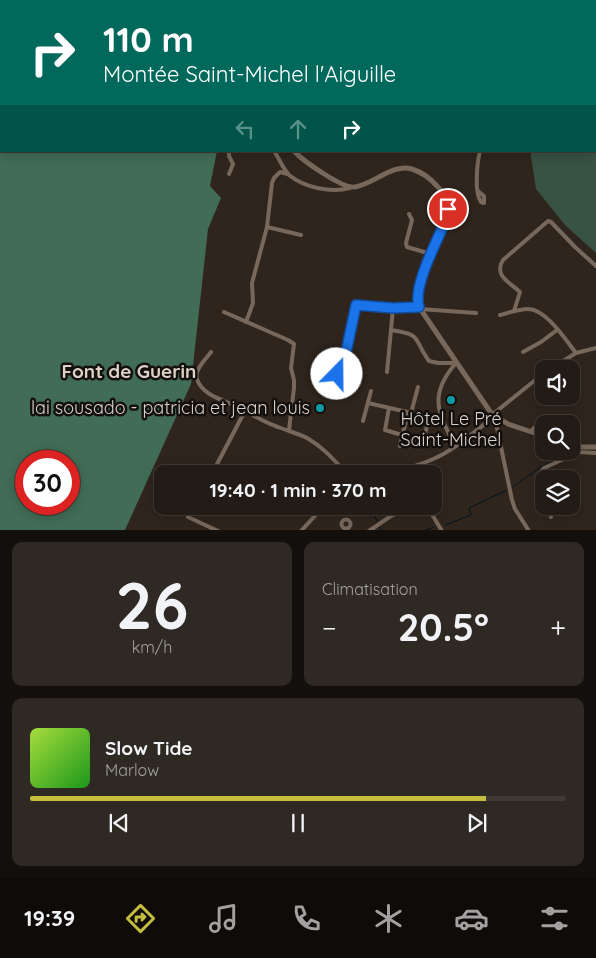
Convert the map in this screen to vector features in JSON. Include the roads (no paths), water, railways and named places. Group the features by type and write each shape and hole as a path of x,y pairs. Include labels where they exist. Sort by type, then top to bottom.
{"street":[{"path":"229,152 233,164 229,174"},
{"path":"275,152 288,174"},
{"path":"295,152 314,168 351,188"},
{"path":"478,191 477,169 480,152"},
{"path":"246,322 253,303 252,283 267,227 271,187 274,178 281,172 312,186 336,191 370,182 401,168 414,170 433,182 444,195 448,209 447,217 418,291 419,308 454,365 495,416 508,424 535,433"},
{"path":"409,214 412,220 407,247 431,254"},
{"path":"514,311 520,292 503,279 500,265 502,260 548,221 596,266"},
{"path":"267,227 301,235"},
{"path":"337,374 344,362 356,305 476,313"},
{"path":"387,372 393,308"},
{"path":"500,315 529,309 538,311 546,316 576,353"},
{"path":"224,312 288,340 294,346 290,366 294,380 289,430"},
{"path":"391,330 413,335 429,361 454,365"},
{"path":"523,352 557,330"},
{"path":"565,360 576,353 596,348"},
{"path":"211,352 198,370 197,379 212,395 265,422 289,430 319,446 337,465"},
{"path":"454,365 439,391 439,408 441,417 455,446"},
{"path":"416,465 430,461 455,446 495,416 535,381"},
{"path":"400,446 418,387"},
{"path":"363,421 371,391"},
{"path":"368,403 429,417 441,417"},
{"path":"389,408 385,430 402,435"},
{"path":"217,465 245,411"},
{"path":"495,416 512,500 515,509 529,530"},
{"path":"423,444 429,417"},
{"path":"531,432 535,427"},
{"path":"580,449 596,447"},
{"path":"580,449 596,454"},
{"path":"542,470 559,460"},
{"path":"301,530 315,515"},
{"path":"369,530 394,515"},
{"path":"433,515 442,530"},
{"path":"188,517 218,530"}],"waterway":[{"path":"513,487 539,468 556,460"},
{"path":"445,525 471,515 469,508 507,490"},
{"path":"375,515 377,521"},
{"path":"379,527 382,530"},
{"path":"426,530 434,527"}],"place":[{"name":"Hôtel Le Pré Saint-Michel","path":"451,400"},
{"name":"lai sousado - patricia et jean louis","path":"320,408"}],"district":[{"name":"Font de Guerin","path":"129,371"}]}
